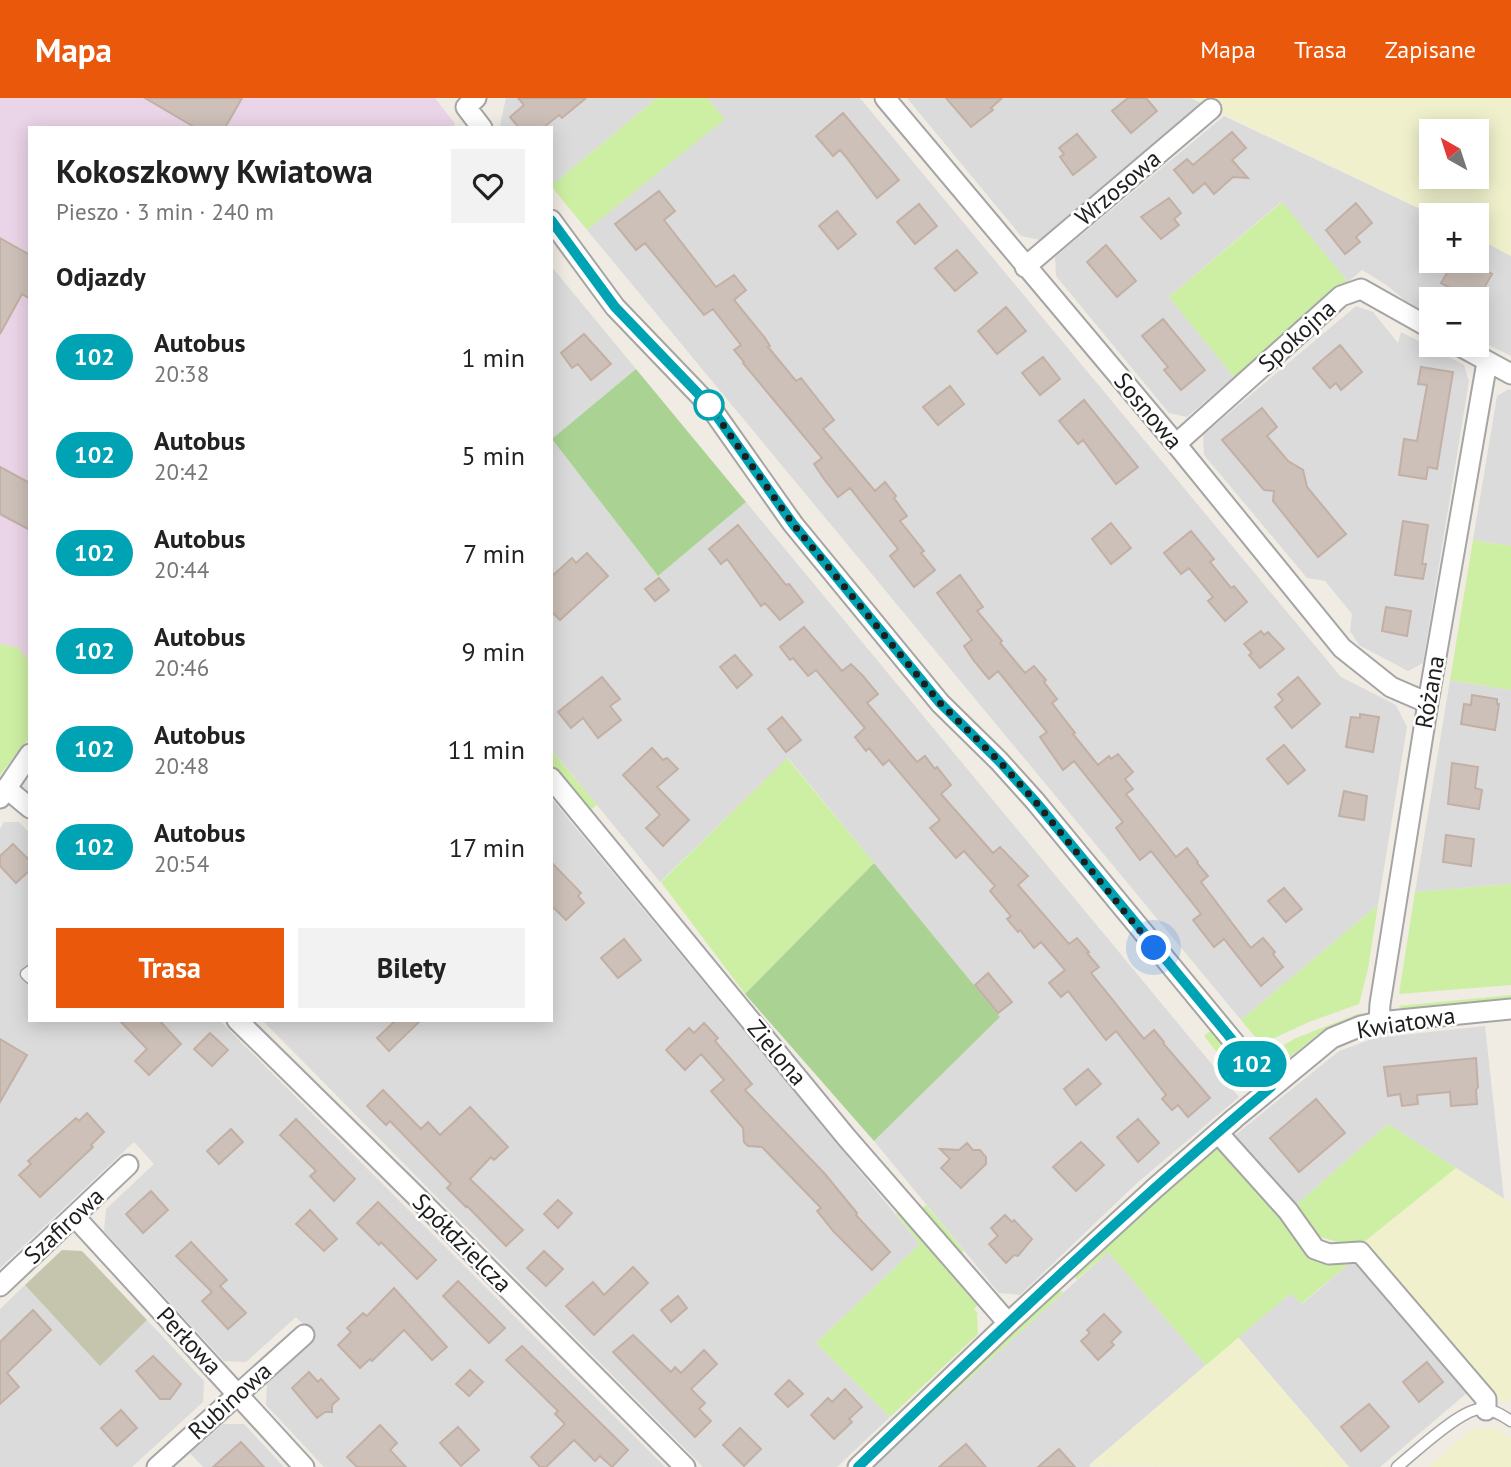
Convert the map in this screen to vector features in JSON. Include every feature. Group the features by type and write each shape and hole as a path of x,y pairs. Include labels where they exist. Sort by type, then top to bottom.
{"street":[{"name":"Sosnowa","path":"885,98 1176,444 1342,648 1391,687 1428,703"},
{"path":"471,102 481,126"},
{"name":"Wrzosowa","path":"1026,267 1210,109"},
{"path":"553,223 615,307 709,405 793,524 940,703 1035,801 1271,1087"},
{"name":"Spokojna","path":"1176,444 1341,296 1362,289 1419,322"},
{"path":"1479,357 1511,374"},
{"name":"Różana","path":"1379,1022 1428,703 1488,362"},
{"path":"28,757 3,793 28,807"},
{"name":"Zielona","path":"553,780 847,1138 1008,1323"},
{"name":"Kwiatowa","path":"858,1467 1008,1323 1218,1133 1332,1038 1379,1022 1511,1009"},
{"name":"Spółdzielcza","path":"239,1022 685,1467"},
{"path":"1218,1133 1288,1211 1315,1249 1329,1254 1360,1252 1486,1399 1486,1410"},
{"name":"Szafirowa","path":"0,1286 128,1165"},
{"name":"Perłowa","path":"74,1216 304,1467"},
{"name":"Rubinowa","path":"158,1467 303,1335"}],"lane":[{"path":"1397,1467 1452,1422 1479,1408 1496,1412 1511,1421"}],"shaded area":[{"path":"0,98 435,98 454,126 28,126 28,660 19,648 0,644"},
{"path":"506,98 657,98 553,184 553,126 500,125"},
{"path":"707,98 860,98 1341,677 1396,705 1407,727 1378,905 1241,1020 587,230 724,119"},
{"path":"907,98 1191,98 1202,103 1040,240 1021,236"},
{"path":"1191,98 1511,98 1511,256 1489,244 1489,203 1419,203 1419,208"},
{"path":"1224,116 1419,208 1419,273 1489,273 1489,244 1511,256 1511,356 1489,345 1489,287 1419,287 1419,308 1362,270 1348,282 1281,202 1169,297 1234,377 1187,417 1169,413 1056,276 1055,257"},
{"path":"553,268 636,369 553,439"},
{"path":"1356,306 1373,312 1398,343 1401,332 1419,341 1419,357 1449,357 1464,365 1469,381 1423,663 1408,671 1359,645 1350,631 1352,614 1325,581 1307,578 1204,455 1203,435"},
{"path":"1509,389 1511,546 1473,540 1497,396"},
{"path":"553,439 658,576 746,502 1239,1097 1137,1183 1020,1295 999,1293 874,1141 1000,1017 788,758 660,882 553,751"},
{"path":"1450,680 1511,690 1511,884 1415,892"},
{"path":"553,800 920,1244 816,1343 890,1417 837,1467 703,1467 264,1022 553,1022"},
{"path":"4,822 19,822 28,831 28,1022 221,1022 665,1467 324,1467 266,1405 267,1384 315,1338 296,1317 246,1362 224,1361 104,1231 106,1209 154,1164 134,1142 0,1268 0,829"},
{"path":"1485,1026 1504,1199 1388,1124 1294,1207 1234,1136 1339,1051 1375,1038"},
{"path":"1456,1168 1511,1203 1511,1398 1504,1404 1364,1242"},
{"path":"62,1250 82,1251 147,1320 100,1366 25,1285"},
{"path":"1108,1252 1206,1365 1089,1465 1090,1467 872,1467"},
{"path":"1357,1257 1468,1392 1380,1467 1349,1467 1238,1337 1291,1293 1302,1304"},
{"path":"25,1285 100,1365 147,1320 204,1381 203,1402 132,1467 0,1467 0,1309"},
{"path":"1238,1337 1349,1467 1089,1466 1206,1365"},
{"path":"223,1424 244,1424 284,1467 203,1467 190,1453"},
{"path":"1496,1428 1511,1438 1511,1467 1428,1467 1473,1429"}],"green space":[{"path":"657,98 707,98 725,119 587,230 553,188 553,184"},
{"path":"1282,202 1348,282 1234,377 1169,297"},
{"path":"636,369 746,502 658,576 553,438"},
{"path":"1473,540 1511,546 1511,690 1450,680"},
{"path":"0,644 19,648 28,660 28,740 0,775"},
{"path":"553,752 597,805 586,813 553,772"},
{"path":"787,758 874,863 745,994 661,882"},
{"path":"874,863 1000,1017 874,1141 745,994"},
{"path":"1511,884 1511,985 1399,994 1415,892"},
{"path":"1378,905 1368,969 1359,1004 1309,1022 1261,1044 1241,1020"},
{"path":"1511,995 1511,999 1402,1009 1398,1006"},
{"path":"1363,1012 1316,1036 1289,1058 1276,1063 1258,1060 1296,1038"},
{"path":"1211,1030 1238,1061 1222,1059 1204,1036"},
{"path":"1388,1124 1456,1168 1364,1242 1341,1243 1320,1237 1294,1207"},
{"path":"1219,1143 1323,1264 1357,1257 1301,1304 1291,1293 1206,1365 1108,1252 1076,1280 1075,1273"},
{"path":"926,1205 964,1251 957,1256 919,1211"},
{"path":"900,1211 979,1304 974,1309 977,1312 978,1334 890,1417 816,1343 920,1244 896,1214"},
{"path":"1056,1290 1064,1292 926,1418 925,1416"}],"building":[{"path":"145,98 242,98 226,126 193,126"},
{"path":"518,98 586,98 562,118 559,115 545,126 517,126 510,117 524,105"},
{"path":"946,98 1002,98 991,108 993,110 971,127"},
{"path":"1128,98 1146,98 1157,111 1131,133 1112,111"},
{"path":"843,113 899,180 877,198 840,150 833,156 816,136"},
{"path":"1232,132 1246,148 1232,160 1248,178 1233,177 1214,194 1205,183 1193,193 1174,170 1187,159 1193,165"},
{"path":"1077,134 1096,157 1073,175 1060,157 1064,154 1059,148"},
{"path":"659,191 675,211 664,220 716,287 734,275 746,290 734,300 796,381 801,378 834,420 823,429 875,491 885,482 896,496 894,498 907,516 900,521 935,570 914,587 890,556 898,549 850,488 838,497 824,479 814,464 822,458 743,363 734,350 741,345 713,309 704,315 645,243 636,250 615,224"},
{"path":"1169,198 1181,213 1174,219 1179,225 1161,239 1141,217"},
{"path":"1356,203 1372,223 1356,237 1360,242 1345,254 1326,230"},
{"path":"919,204 937,226 915,244 897,222"},
{"path":"837,211 856,234 838,249 819,226"},
{"path":"0,238 28,254 28,298 22,294 0,334"},
{"path":"1106,245 1136,281 1117,297 1087,262"},
{"path":"957,250 977,273 955,291 935,268"},
{"path":"1447,273 1492,274 1485,287 1448,287 1441,283"},
{"path":"1006,307 1026,331 997,354 978,331"},
{"path":"1163,319 1205,370 1181,390 1164,370 1168,367 1142,336"},
{"path":"584,334 611,364 591,380 578,364 572,368 561,353"},
{"path":"1340,345 1362,372 1341,390 1336,383 1330,388 1313,368"},
{"path":"1043,357 1060,379 1040,395 1022,373"},
{"path":"1421,367 1453,372 1437,469 1428,467 1426,479 1399,475 1404,439 1417,441 1427,385 1418,384"},
{"path":"950,386 964,404 938,425 923,407"},
{"path":"1084,400 1138,467 1116,484 1083,440 1078,444 1059,421"},
{"path":"1262,408 1277,427 1267,436 1288,461 1303,470 1307,487 1346,534 1318,557 1273,501 1274,491 1264,490 1222,440"},
{"path":"0,467 28,482 28,529 0,514"},
{"path":"1403,521 1428,525 1422,564 1426,564 1423,579 1395,575"},
{"path":"1111,523 1131,548 1111,564 1092,539"},
{"path":"738,525 803,602 780,620 765,603 761,606 727,559 721,564 709,549"},
{"path":"1191,531 1214,559 1210,562 1231,588 1234,586 1247,602 1225,621 1208,601 1213,597 1189,568 1181,574 1164,553"},
{"path":"587,553 608,576 560,620 553,613 553,575 572,558 576,563"},
{"path":"960,575 983,607 977,611 1002,641 1000,643 1025,673 1034,666 1046,680 1044,682 1057,699 1052,703 1098,765 1109,756 1111,759 1118,754 1133,772 1125,779 1133,789 1126,794 1176,857 1187,848 1208,876 1201,882 1251,948 1263,938 1275,952 1273,954 1283,967 1261,986 1224,939 1214,947 1193,920 1201,914 1151,851 1140,860 1116,828 1123,822 1074,761 1063,770 1040,737 1047,732 998,671 989,679 974,661 964,646 972,640 937,593"},
{"path":"659,578 669,590 655,601 645,589"},
{"path":"1386,607 1411,611 1407,636 1382,631"},
{"path":"804,627 842,671 851,664 863,676 878,694 867,703 917,762 925,756 951,785 941,794 993,853 1000,847 1028,876 1018,885 1069,944 1077,938 1089,952 1087,953 1099,967 1091,973 1144,1039 1154,1030 1210,1098 1188,1117 1178,1105 1172,1110 1162,1099 1166,1095 1116,1031 1106,1040 1068,991 1061,997 1049,983 1065,970 1041,942 1034,948 1020,930 1018,932 1007,919 1011,916 990,891 995,886 964,851 956,858 930,828 940,820 889,760 883,765 869,748 866,751 855,737 865,728 816,670 808,676 793,658 790,660 780,647"},
{"path":"1261,631 1264,635 1268,632 1284,649 1260,668 1244,644"},
{"path":"735,655 752,675 737,688 720,667"},
{"path":"602,677 620,699 610,706 621,720 598,738 583,718 571,728 558,712"},
{"path":"1298,677 1320,704 1292,728 1275,707 1283,700 1278,694"},
{"path":"1472,695 1497,699 1499,704 1495,730 1461,724 1464,704 1471,705"},
{"path":"1360,714 1379,717 1373,752 1346,747 1351,717 1360,718"},
{"path":"782,717 801,740 786,752 768,729"},
{"path":"1284,745 1305,770 1288,784 1267,759"},
{"path":"652,748 663,760 667,758 678,769 657,787 689,820 663,846 646,828 660,815 623,775"},
{"path":"1452,763 1478,767 1475,788 1482,790 1479,809 1448,804"},
{"path":"1344,791 1367,796 1364,820 1339,816"},
{"path":"1446,835 1474,839 1471,866 1443,862"},
{"path":"13,844 28,859 28,872 16,883 0,866 0,856"},
{"path":"553,864 581,893 578,896 584,903 566,920 553,907"},
{"path":"1284,888 1302,909 1286,922 1268,901"},
{"path":"624,939 641,960 618,978 601,958"},
{"path":"988,973 1012,1002 998,1013 975,985"},
{"path":"121,1022 161,1022 181,1044 149,1075 135,1061 147,1049"},
{"path":"394,1022 419,1022 389,1051 377,1038"},
{"path":"704,1023 718,1038 715,1041 752,1084 745,1090 825,1174 856,1215 890,1252 872,1270 834,1232 817,1211 821,1208 762,1147 748,1146 744,1142 743,1128 711,1091 724,1080 701,1054 685,1070 666,1050 689,1028 694,1033"},
{"path":"210,1033 228,1050 212,1066 194,1049"},
{"path":"0,1039 27,1055 0,1102"},
{"path":"1476,1058 1477,1104 1451,1106 1450,1092 1417,1095 1418,1104 1402,1106 1400,1094 1388,1096 1384,1067"},
{"path":"1088,1069 1101,1084 1076,1105 1064,1089"},
{"path":"383,1090 421,1129 428,1122 440,1135 470,1107 508,1147 494,1160 491,1157 470,1179 523,1230 506,1246 447,1188 451,1184 390,1121 386,1125 367,1106"},
{"path":"1316,1099 1345,1133 1299,1172 1270,1138"},
{"path":"87,1113 104,1132 91,1145 93,1147 40,1197 19,1175 31,1164 28,1161 42,1148 76,1118 79,1121"},
{"path":"296,1119 355,1179 334,1201 310,1176 316,1171 280,1135"},
{"path":"1138,1119 1159,1143 1138,1162 1117,1137"},
{"path":"231,1129 243,1142 219,1164 207,1151"},
{"path":"1081,1142 1104,1165 1076,1191 1053,1167"},
{"path":"967,1143 973,1150 980,1150 986,1157 986,1164 961,1188 941,1168 950,1159 940,1149 959,1150"},
{"path":"151,1191 168,1210 143,1233 126,1214"},
{"path":"558,1200 572,1213 558,1228 544,1214"},
{"path":"378,1202 436,1260 417,1279 381,1242 379,1245 357,1223"},
{"path":"310,1210 337,1239 324,1251 296,1224"},
{"path":"1005,1215 1012,1222 1014,1220 1032,1239 1018,1256 1014,1255 1006,1263 989,1244 998,1236 991,1228"},
{"path":"191,1242 227,1280 220,1286 246,1313 228,1329 202,1301 212,1292 176,1256"},
{"path":"544,1251 563,1269 546,1286 527,1268"},
{"path":"633,1267 648,1283 594,1335 566,1306 593,1282 604,1295"},
{"path":"458,1281 505,1328 489,1343 443,1296"},
{"path":"394,1288 447,1347 432,1360 404,1330 372,1361 370,1359 360,1368 338,1345 351,1332 347,1328 363,1313 367,1316"},
{"path":"678,1296 687,1308 671,1322 661,1310"},
{"path":"33,1310 51,1330 7,1373 19,1387 0,1404 0,1342"},
{"path":"1104,1314 1121,1332 1111,1342 1114,1345 1098,1360 1081,1341 1090,1333 1087,1330"},
{"path":"633,1335 671,1372 675,1367 681,1373 704,1350 717,1364 691,1389 705,1403 699,1409 711,1421 695,1437 613,1352"},
{"path":"522,1346 628,1450 612,1467 600,1456 595,1461 574,1440 546,1467 540,1467 531,1457 565,1424 555,1414 558,1411 506,1360"},
{"path":"153,1356 181,1384 170,1399 160,1399 136,1371"},
{"path":"1427,1362 1443,1382 1419,1402 1403,1382"},
{"path":"470,1370 483,1382 469,1396 456,1384"},
{"path":"309,1372 318,1382 321,1379 339,1399 332,1405 332,1412 325,1412 317,1418 292,1388"},
{"path":"789,1380 803,1394 788,1407 775,1394"},
{"path":"845,1389 862,1407 849,1419 852,1422 834,1439 811,1415 828,1398 832,1402"},
{"path":"1369,1404 1389,1427 1361,1451 1341,1427"},
{"path":"121,1410 137,1428 117,1446 101,1428"},
{"path":"380,1425 397,1443 390,1450 406,1467 357,1467 347,1457"},
{"path":"458,1427 479,1450 461,1466 440,1443"},
{"path":"740,1428 761,1449 744,1466 723,1445"},
{"path":"241,1442 264,1467 213,1467"},
{"path":"966,1444 986,1467 939,1467"},
{"path":"1059,1449 1075,1467 1038,1467"}],"bus line":[{"name":"102","path":"553,223 615,307 709,405 793,524 940,703 1035,801 1188,990 1271,1087 1155,1188 1008,1323 858,1467"}],"route":[{"path":"709,405 793,524 940,703 1035,801 1154,948"}]}
